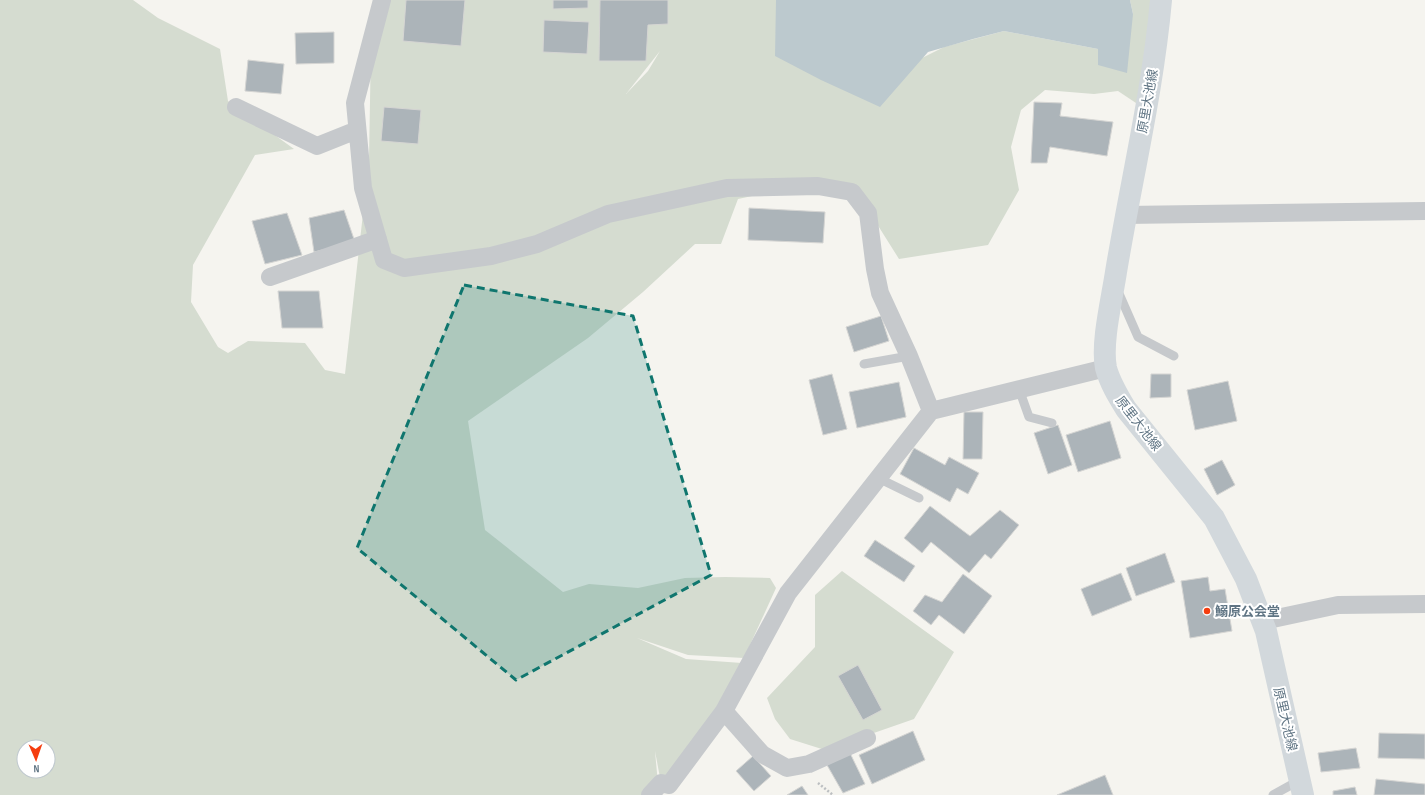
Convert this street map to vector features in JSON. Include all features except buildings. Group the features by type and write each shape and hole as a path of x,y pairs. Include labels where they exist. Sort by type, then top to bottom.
{"main road":[{"name":"原里大池線","path":"1162,0 1157,44 1125,215 1114,283 1105,344 1106,368 1116,393 1126,409 1214,518 1246,579 1266,631 1301,788"}],"street":[{"path":"382,0 355,103 363,188 384,260 404,268 491,256 537,244 608,214 727,188 818,186 852,192 868,213 875,269 880,293 909,356 931,411"},
{"path":"236,107 317,146 357,130"},
{"path":"1125,215 1425,211"},
{"path":"270,277 378,239"},
{"path":"650,795 661,783 674,790 724,711 788,594 931,411 1106,368"},
{"path":"1262,621 1338,606 1425,604"},
{"path":"724,711 762,754 787,768 809,764 867,738"}],"lane":[{"path":"1114,283 1138,336 1174,356"},
{"path":"864,364 909,356"},
{"path":"1019,390 1029,417 1052,423"},
{"path":"878,478 919,498"},
{"path":"1273,795 1301,788"}],"highlighted area":[{"path":"464,285 633,316 711,575 516,680 357,548"}],"shaded area":[{"path":"0,0 133,0 158,18 220,49 228,101 294,149 255,155 193,265 191,302 218,347 228,353 248,341 305,343 325,370 345,374 369,160 371,43 383,0 794,0 876,81 944,47 1004,31 1098,49 1133,14 1130,0 1161,0 1145,109 1118,91 1094,94 1045,90 1021,110 1011,147 1019,190 988,245 899,259 855,189 799,186 738,199 721,244 695,244 643,292 588,338 468,421 485,530 563,592 589,584 638,588 685,578 725,577 770,578 776,588 744,658 688,655 637,638 686,659 742,663 724,711 661,783 655,751 659,795 0,795","holes":["660,51 648,71 626,94"]},
{"path":"776,0 1130,0 1133,14 1127,73 1098,65 1098,49 1004,31 928,52 880,107 821,80 775,56"},
{"path":"842,571 954,652 914,719 825,750 790,739 775,719 767,698 815,647 815,595"}],"place":[{"name":"鰯原公会堂","path":"1207,611"}]}
